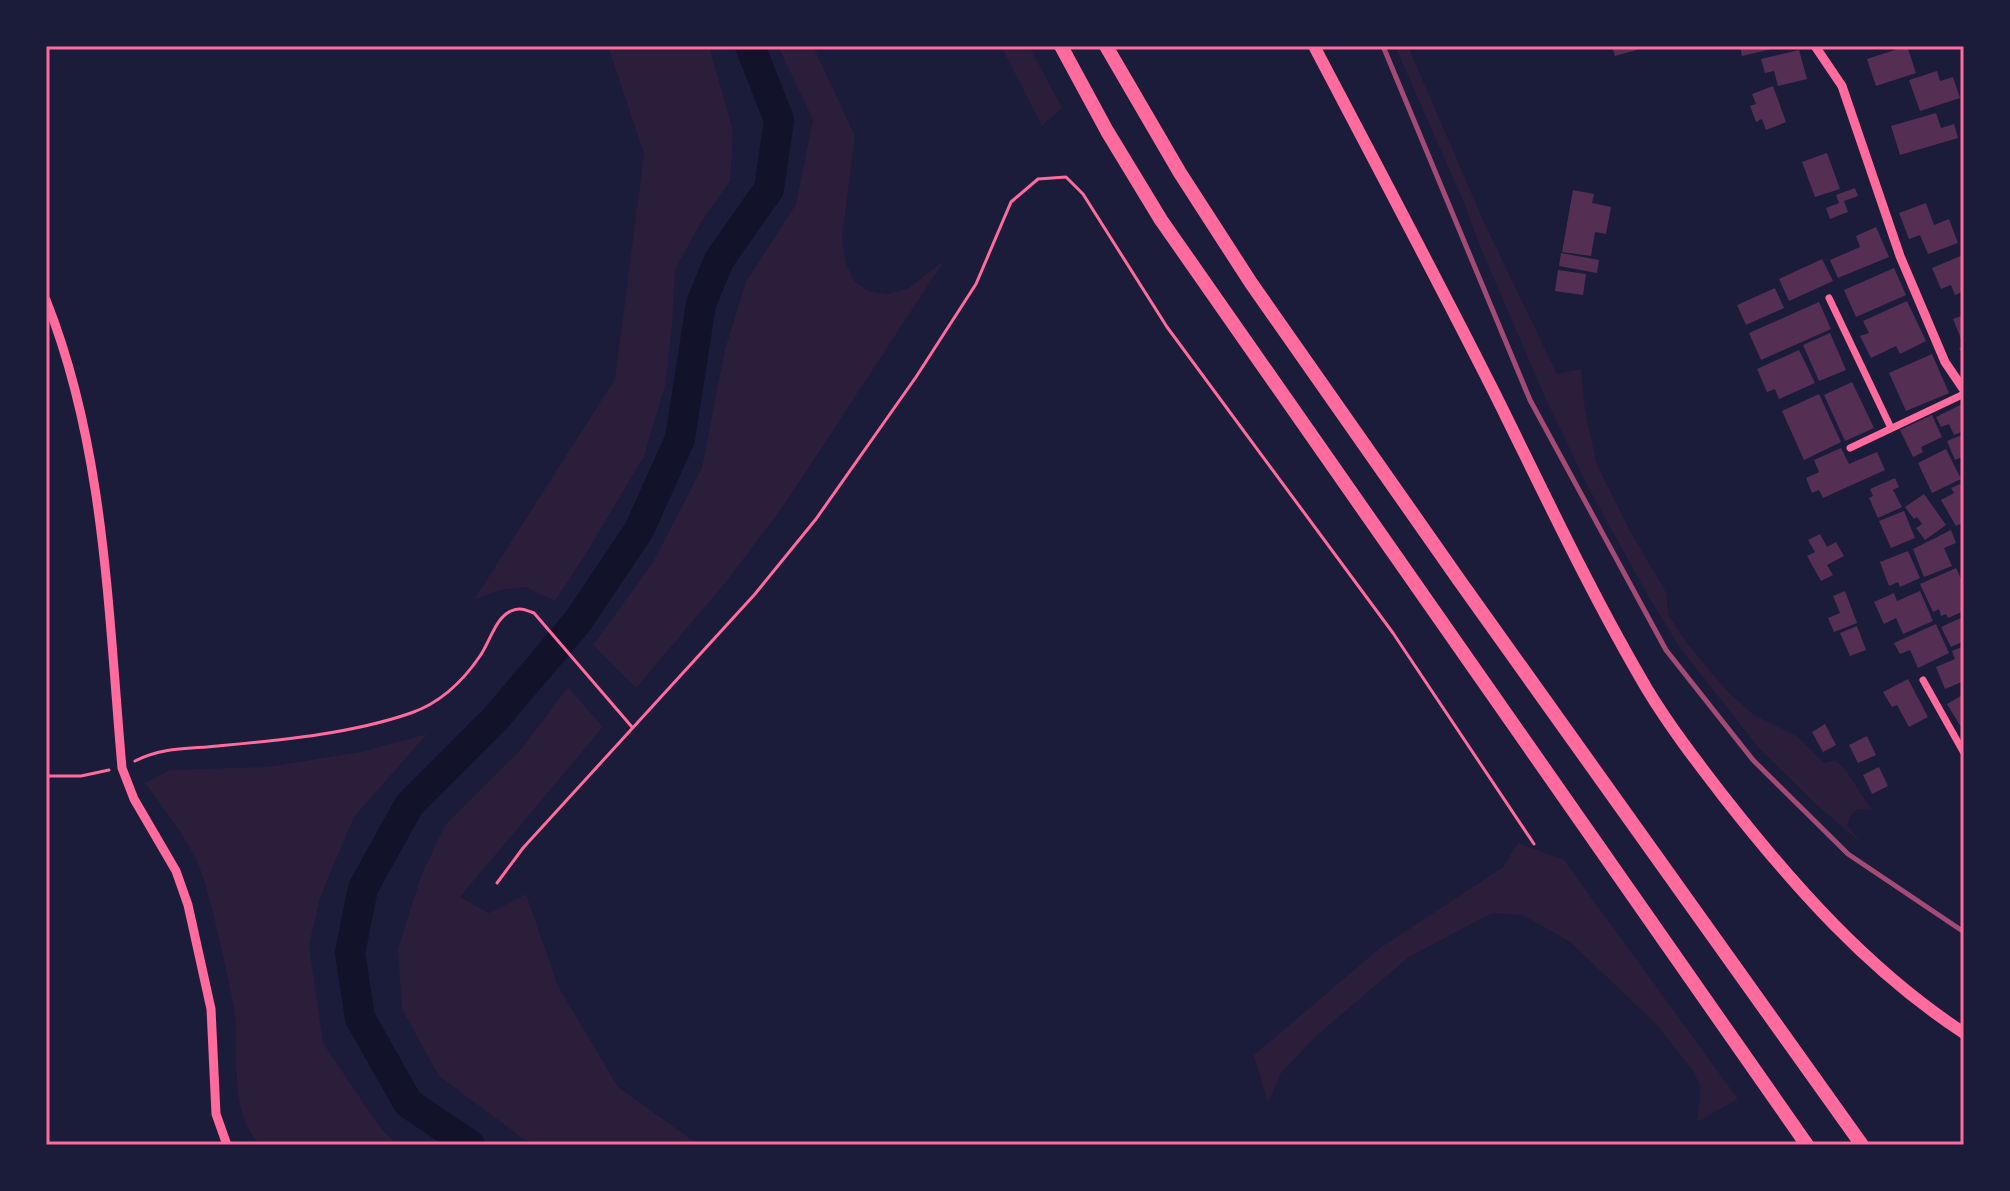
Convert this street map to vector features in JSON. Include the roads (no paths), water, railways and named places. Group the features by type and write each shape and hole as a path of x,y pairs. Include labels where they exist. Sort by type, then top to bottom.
{"highway":[{"path":"1061,46 1107,131 1161,220 1807,1145"},
{"path":"1106,46 1180,173 1251,283 1862,1145"}],"main road":[{"path":"1314,46 1446,297 1586,576 1647,689 1681,742 1751,832 1848,941 1964,1033"}],"street":[{"path":"1815,46 1842,86 1900,256 1945,362 1964,392 1850,448"},
{"path":"1829,298 1891,428"},
{"path":"46,300 65,347 93,467 122,768 134,799 176,871 188,905 211,1009 216,1114 227,1145"},
{"path":"1923,680 1964,753"}],"waterway":[{"path":"470,1145 408,1103 360,1018 350,953 363,888 409,805 496,718 578,621 639,530 680,439 701,304 719,260 769,189 779,120 750,46"}],"railway":[{"path":"1383,46 1530,400 1666,650 1753,760 1848,854 1964,932"}]}
